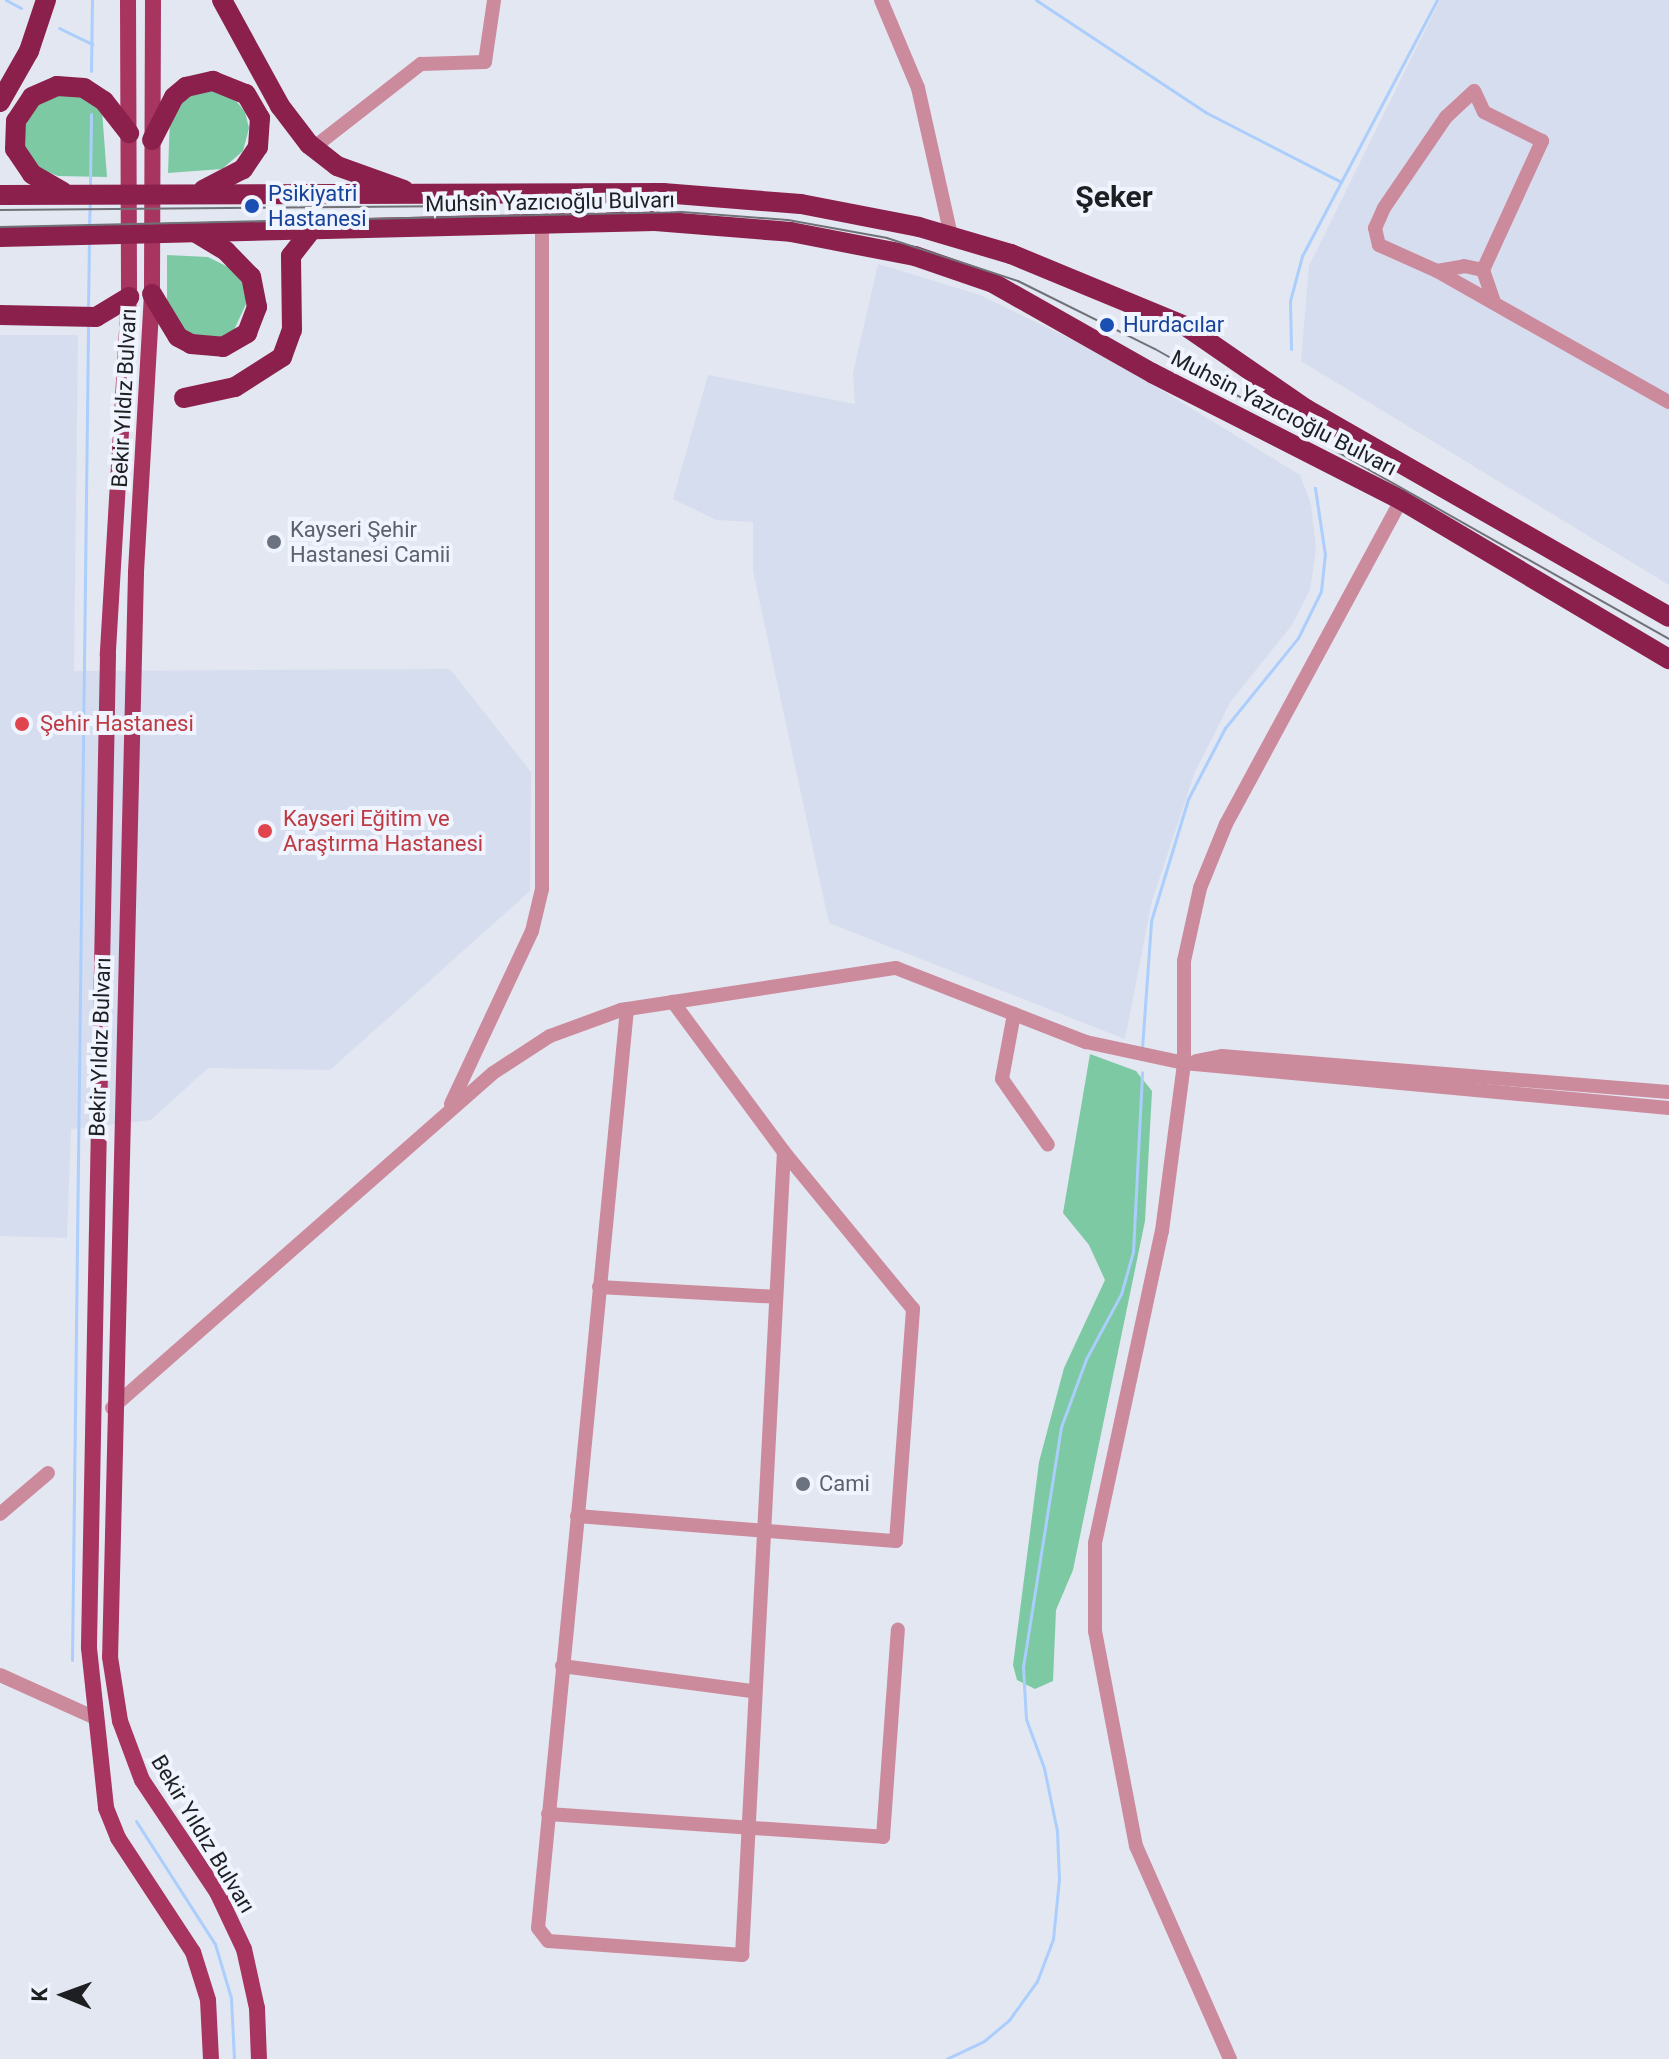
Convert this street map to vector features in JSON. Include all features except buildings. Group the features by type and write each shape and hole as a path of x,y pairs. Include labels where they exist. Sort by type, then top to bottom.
{"highway":[{"path":"0,102 29,51 46,0"},
{"path":"222,0 280,106 313,148 337,166 419,195"},
{"path":"152,140 174,97 186,87 213,81 246,94 261,124 254,155 236,174 200,192"},
{"path":"67,193 40,180 17,156 15,126 26,103 50,87 84,88 104,101 129,133"},
{"name":"Muhsin Yazıcıoğlu Bulvarı","path":"0,195 200,192 734,195 862,214 951,236 1011,254 1187,327 1306,409 1669,617"},
{"name":"Muhsin Yazıcıoğlu Bulvarı","path":"0,237 262,234 655,221 791,232 915,256 993,283 1152,373 1401,500 1669,659"},
{"path":"184,398 235,387 277,362 292,330 291,256 310,232"},
{"path":"152,294 178,337 191,344 223,347 247,333 257,307 251,277 226,251 198,234"},
{"path":"262,234 289,280"},
{"path":"0,315 96,317 129,297"}],"main road":[{"name":"Bekir Yıldız Bulvarı","path":"128,0 129,297 108,655 88,1555 93,1717 106,1808 126,1849 177,1921 199,1968 210,2016 211,2059"},
{"name":"Bekir Yıldız Bulvarı","path":"153,0 152,294 136,573 112,1408 110,1657 120,1721 152,1799 204,1872 237,1931 256,1997 259,2059"}],"street":[{"path":"313,148 421,64 485,62 494,0"},
{"path":"881,0 918,88 951,236"},
{"path":"1494,302 1483,270 1542,141 1484,112 1474,91 1440,126 1375,228 1382,249 1437,271 1669,402"},
{"path":"447,1112 532,931 542,889 542,224"},
{"path":"1437,271 1464,266 1483,270"},
{"path":"1230,2059 1136,1846 1093,1608 1095,1543 1162,1231 1184,1063 1184,961 1207,866 1401,500"},
{"path":"112,1408 447,1112 550,1036 627,1009 896,968 1086,1042 1184,1063 1669,1108"},
{"path":"577,1516 763,1527 896,1541 913,1309 784,1152 673,1002"},
{"path":"627,1009 538,1928 552,1942 742,1955 753,1691 784,1152"},
{"path":"1014,1014 1002,1079 1048,1145"},
{"path":"1184,1063 1222,1056 1669,1092"},
{"path":"599,1287 776,1297"},
{"path":"0,1514 48,1473"},
{"path":"548,1814 883,1837 898,1630"},
{"path":"562,1666 753,1691"},
{"path":"0,1675 93,1717"}],"shaded area":[{"path":"1440,0 1669,0 1669,585 1301,361 1309,266"},
{"path":"878,264 980,295 1104,355 1300,475 1311,504 1316,549 1310,590 1292,625 1231,701 1195,772 1152,901 1125,1039 829,923 753,571 753,522 716,520 673,499 708,375 855,404 853,373"},
{"name":"Kayseri Eğitim ve Araştırma Hastanesi","path":"0,335 78,335 74,671 450,669 531,772 530,891 330,1070 208,1068 151,1120 71,1129 67,1238 0,1236"}],"green space":[{"path":"206,89 233,97 245,112 249,128 243,151 222,169 168,173 170,117 187,97"},
{"path":"77,93 102,111 107,177 58,176 35,167 19,137 40,98"},
{"path":"167,255 208,257 232,269 243,284 247,302 234,330 222,338 186,335 167,304"},
{"path":"1090,1054 1136,1071 1152,1091 1145,1221 1073,1570 1056,1610 1053,1681 1035,1689 1017,1680 1013,1665 1039,1462 1064,1368 1105,1280 1089,1245 1063,1213"}],"waterway":[{"path":"6,0 21,8"},
{"path":"91,71 92,0"},
{"path":"1036,0 1205,112 1341,182"},
{"path":"1291,349 1290,301 1302,256 1437,0"},
{"path":"59,28 92,44"},
{"path":"90,186 91,114"},
{"path":"89,226 90,201"},
{"path":"88,310 89,241"},
{"path":"72,1660 88,325"},
{"path":"1142,1048 1151,921 1188,799 1225,728 1298,638 1321,591 1325,555 1315,488"},
{"path":"946,2059 984,2041 1009,2020 1037,1981 1053,1939 1059,1879 1057,1831 1044,1768 1026,1719 1023,1667 1061,1427 1086,1359 1121,1294 1133,1252 1142,1072"},
{"path":"136,1821 215,1944 231,1998 234,2059"}],"tram line":[{"path":"0,210 436,206"},
{"path":"0,227 682,212 788,220 887,238 1018,281 1155,349 1669,639"}],"place":[{"name":"Psikiyatri Hastanesi","path":"252,206"},
{"name":"Hurdacılar","path":"1107,325"},
{"name":"Kayseri Şehir Hastanesi Camii","path":"274,542"},
{"name":"Şehir Hastanesi","path":"22,724"},
{"name":"Kayseri Eğitim ve Araştırma Hastanesi","path":"265,831"},
{"name":"Cami","path":"803,1484"}],"district":[{"name":"Şeker","path":"1114,197"}]}
